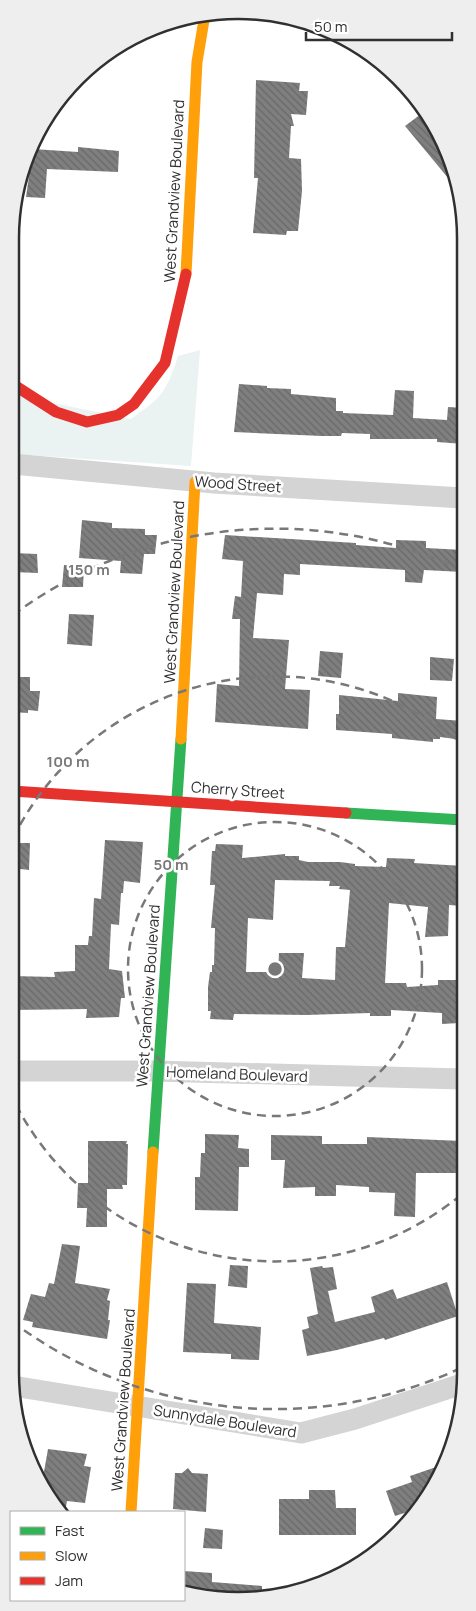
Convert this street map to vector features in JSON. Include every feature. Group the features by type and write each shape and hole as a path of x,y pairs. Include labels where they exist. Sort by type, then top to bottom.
{"street":[{"name":"West Grandview Boulevard","path":"19,388 56,412 87,422 118,415 134,404 165,363 186,280 194,104 197,62 204,22"},
{"name":"Wood Street","path":"19,465 195,482 457,498"},
{"name":"West Grandview Boulevard","path":"131,1511 158,1071 178,802 195,482"},
{"name":"Cherry Street","path":"19,791 457,820"},
{"name":"Homeland Boulevard","path":"19,1072 158,1071 457,1079"},
{"name":"Sunnydale Boulevard","path":"19,1387 301,1433 355,1419 457,1386"}],"shaded area":[{"path":"200,350 191,466 19,454 19,396 131,419 162,393 178,356"}],"building":[{"path":"256,80 300,83 299,91 308,91 306,115 291,114 294,126 291,126 289,158 301,159 302,191 298,231 287,231 286,235 253,233 258,178 254,178"},
{"path":"419,115 435,141 450,180 405,126"},
{"path":"78,147 119,151 118,172 47,169 45,198 26,197 30,167 37,149 78,152"},
{"path":"239,384 291,389 291,394 336,398 336,411 343,411 343,413 393,415 395,390 414,391 413,418 447,420 448,407 457,408 457,443 437,442 437,439 370,439 370,434 342,433 341,436 322,436 234,432"},
{"path":"82,520 112,523 112,528 145,529 145,535 157,535 155,554 144,554 142,574 120,573 121,561 79,558"},
{"path":"225,535 356,543 356,545 396,548 396,540 426,541 426,548 457,550 457,572 424,570 422,583 405,582 405,570 300,564 300,575 284,574 283,595 257,593 253,638 289,640 285,689 310,690 308,729 215,722 217,684 239,686 240,619 232,619 235,596 241,597 243,561 222,559"},
{"path":"19,553 37,554 38,573 19,572"},
{"path":"64,565 84,566 83,587 62,587"},
{"path":"69,614 94,615 92,646 67,644"},
{"path":"320,651 343,653 341,678 318,676"},
{"path":"430,657 454,659 452,681 430,680"},
{"path":"19,677 30,677 30,691 40,691 38,711 28,710 28,713 19,712"},
{"path":"398,693 437,697 436,719 457,721 457,739 440,737 440,739 433,739 433,742 392,738 392,734 336,730 336,714 339,714 339,695 398,701"},
{"path":"105,840 143,842 140,883 124,881 123,893 121,893 119,925 111,924 109,969 122,971 125,998 121,998 119,1017 86,1018 87,1009 19,1010 19,976 55,977 54,972 75,971 75,945 88,945 89,936 92,936 94,898 101,899"},
{"path":"19,843 30,843 29,870 19,869"},
{"path":"216,844 243,845 242,858 285,854 285,856 299,856 299,860 308,862 340,862 355,864 355,866 386,867 387,858 415,859 414,863 457,866 457,906 449,905 448,936 425,937 428,907 389,903 385,983 406,983 407,987 438,985 438,980 457,980 457,1023 442,1024 442,1013 391,1010 391,1016 370,1016 370,1013 306,1015 234,1014 233,1020 210,1019 208,987 210,972 212,972 212,965 214,965 215,928 211,928 215,885 210,885 212,851 215,851","holes":["275,880 330,881 329,886 340,886 339,889 350,890 345,947 336,947 335,980 302,978 304,953 279,953 278,972 246,972 248,918 273,920"]},
{"path":"205,1134 239,1135 238,1148 249,1149 249,1167 239,1167 238,1211 195,1210 195,1177 200,1177 201,1153 205,1153"},
{"path":"271,1135 322,1136 322,1144 367,1144 367,1137 457,1141 457,1173 416,1173 415,1217 394,1216 395,1193 369,1192 369,1187 336,1185 336,1196 315,1196 315,1187 283,1188 285,1160 271,1160"},
{"path":"88,1141 127,1141 126,1144 128,1144 127,1185 122,1185 123,1189 107,1189 107,1227 86,1227 87,1208 77,1208 78,1183 88,1183"},
{"path":"62,1244 80,1246 75,1283 110,1289 107,1300 110,1301 108,1320 110,1320 107,1339 32,1327 33,1322 23,1320 31,1294 45,1297 49,1283 54,1284"},
{"path":"230,1265 248,1266 247,1288 228,1286"},
{"path":"333,1267 337,1289 328,1291 335,1322 375,1312 371,1297 393,1289 397,1299 447,1282 457,1316 385,1340 384,1338 307,1356 302,1330 309,1328 307,1317 318,1314 310,1268"},
{"path":"187,1283 216,1284 214,1323 261,1327 259,1360 231,1359 231,1354 183,1352"},
{"path":"48,1449 87,1454 84,1466 91,1467 85,1503 67,1501 66,1508 43,1475"},
{"path":"436,1467 428,1483 408,1512 395,1516 386,1491 412,1482 410,1476"},
{"path":"188,1468 192,1473 208,1474 206,1512 173,1509 175,1473 182,1473"},
{"path":"309,1490 335,1490 336,1508 356,1508 356,1535 279,1535 279,1499 309,1499"},
{"path":"205,1528 223,1530 222,1549 203,1548"},
{"path":"185,1571 212,1573 212,1582 262,1586 262,1591 252,1592 224,1592 195,1588 185,1586"}],"traffic: fast":[{"path":"153,1152 181,739"},
{"path":"346,813 457,820"}],"traffic: slow":[{"path":"186,274 197,62 204,22"},
{"path":"181,739 195,482"},
{"path":"131,1511 153,1152"}],"traffic: jam":[{"path":"19,388 56,412 87,422 118,415 134,404 165,363 186,274"},
{"path":"19,791 346,813"}]}
